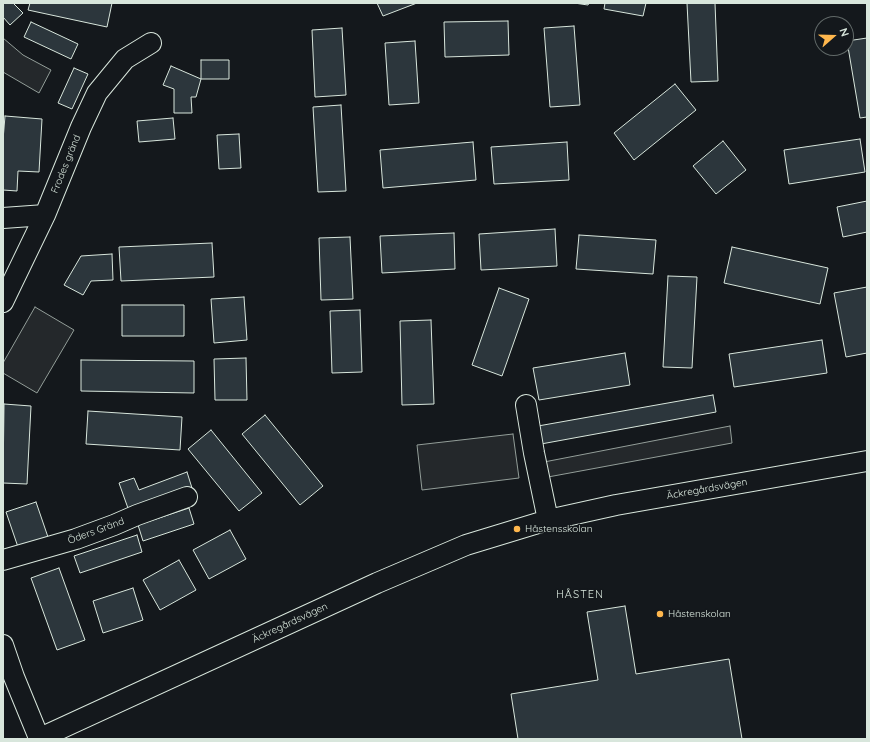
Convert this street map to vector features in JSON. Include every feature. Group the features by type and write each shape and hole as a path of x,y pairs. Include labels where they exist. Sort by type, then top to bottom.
{"street":[{"name":"Frodes gränd","path":"3,302 45,215 97,93 124,59 151,43"},
{"path":"3,218 45,215"},
{"path":"526,405 548,520"},
{"name":"Äckregårdsvägen","path":"39,739 430,560 466,545 548,520 616,505 867,461"},
{"name":"Öders Gränd","path":"3,560 76,539 187,497"},
{"path":"3,645 39,739"}],"shaded area":[{"path":"3,38 23,55 51,70 39,93 3,72"},
{"path":"35,307 74,330 37,393 3,373 3,363"},
{"path":"730,426 732,443 548,477 544,462"},
{"path":"513,434 519,478 422,490 417,445"}],"building":[{"path":"3,3 13,3 23,13 10,25 3,17"},
{"path":"30,3 112,3 107,27 28,10"},
{"path":"377,3 417,3 383,16"},
{"path":"574,3 589,3 588,5"},
{"path":"605,3 646,3 643,16 604,9"},
{"path":"687,3 715,3 718,81 691,82"},
{"path":"508,21 509,55 445,57 444,22"},
{"path":"31,22 78,44 71,59 24,37"},
{"path":"574,26 580,105 550,107 544,28"},
{"path":"342,28 346,95 315,97 312,30"},
{"path":"867,38 867,117 860,118 850,56 854,56 854,40"},
{"path":"415,41 419,103 389,105 385,43"},
{"path":"201,60 229,60 229,79 201,79"},
{"path":"171,66 201,79 196,97 191,97 192,113 174,113 174,89 163,85"},
{"path":"74,68 88,74 72,109 58,103"},
{"path":"675,84 696,110 634,160 614,133"},
{"path":"341,105 346,191 318,192 313,107"},
{"path":"5,116 42,119 39,172 18,171 17,191 3,190 3,140"},
{"path":"173,118 175,139 139,142 137,121"},
{"path":"239,134 241,168 219,169 217,135"},
{"path":"860,139 865,172 789,184 784,150"},
{"path":"723,141 746,170 716,194 693,166"},
{"path":"473,142 476,180 383,188 380,150"},
{"path":"567,142 569,180 494,184 491,147"},
{"path":"867,201 867,232 843,237 837,207"},
{"path":"555,229 557,266 481,270 479,234"},
{"path":"454,233 455,269 382,273 380,236"},
{"path":"579,235 656,240 653,274 576,269"},
{"path":"350,237 353,299 321,300 319,238"},
{"path":"212,243 214,277 121,281 119,247"},
{"path":"732,247 828,268 820,304 724,283"},
{"path":"112,254 113,280 91,281 83,295 64,285 81,256"},
{"path":"668,276 697,277 692,368 663,367"},
{"path":"867,287 867,353 846,357 834,293"},
{"path":"499,288 529,299 502,376 472,365"},
{"path":"244,297 247,340 214,343 211,299"},
{"path":"122,305 184,305 184,336 122,336"},
{"path":"360,310 362,372 332,373 330,311"},
{"path":"431,320 434,404 402,405 400,321"},
{"path":"822,340 827,373 734,387 729,354"},
{"path":"625,353 630,385 539,400 533,368"},
{"path":"246,358 247,400 215,400 214,359"},
{"path":"81,360 194,361 194,393 81,391"},
{"path":"713,395 716,412 541,444 538,426"},
{"path":"4,404 31,406 27,484 3,483"},
{"path":"88,411 182,417 180,450 86,444"},
{"path":"265,415 323,486 300,505 242,434"},
{"path":"211,430 262,493 239,511 188,449"},
{"path":"187,472 192,488 129,511 119,483 134,478 139,490"},
{"path":"36,502 49,540 19,550 6,512"},
{"path":"189,508 194,524 143,541 138,525"},
{"path":"230,530 246,559 209,579 193,550"},
{"path":"137,535 142,552 80,573 74,556"},
{"path":"179,560 196,590 160,610 143,580"},
{"path":"59,568 85,640 57,650 31,578"},
{"path":"133,588 143,620 103,633 93,601"},
{"path":"625,606 636,674 729,659 742,739 518,739 511,694 598,680 587,612"}],"place":[{"name":"Håstensskolan","path":"517,529"},
{"name":"Håstenskolan","path":"660,614"}],"district":[{"name":"HÅSTEN","path":"580,595"}]}
